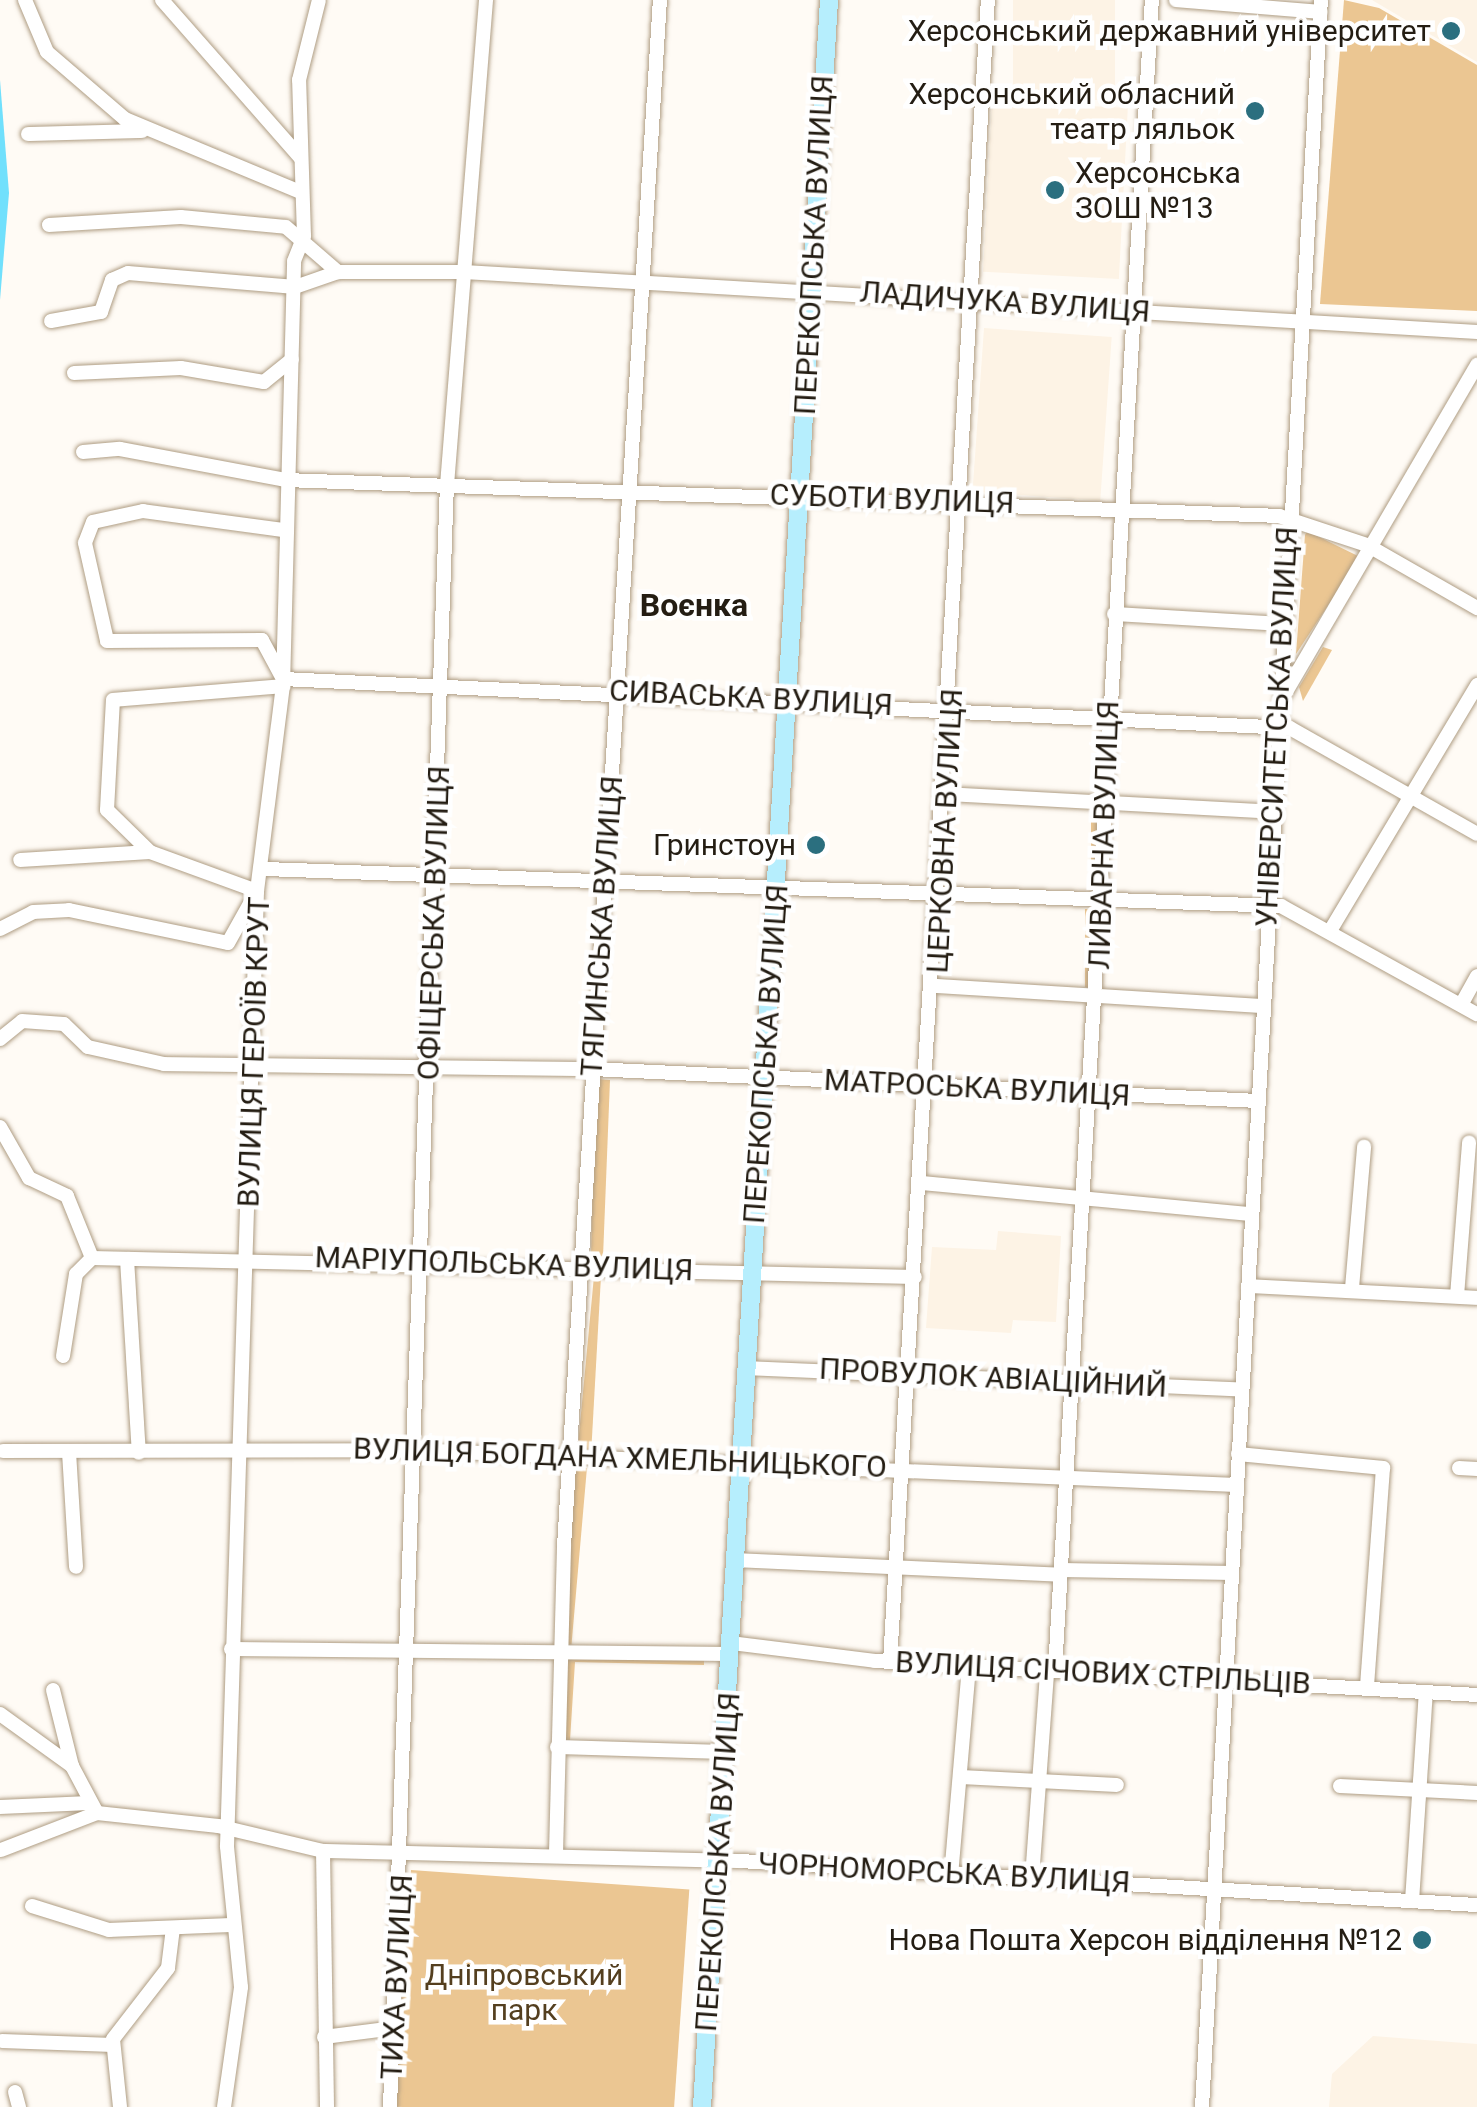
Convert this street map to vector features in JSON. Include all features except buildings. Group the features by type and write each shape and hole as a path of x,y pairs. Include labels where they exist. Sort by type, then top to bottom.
{"main road":[{"name":"ПЕРЕКОПСЬКА ВУЛИЦЯ","path":"702,2107 829,0"}],"street":[{"path":"25,0 47,52 143,130 298,191"},
{"path":"162,0 300,158"},
{"name":"ВУЛИЦЯ ГЕРОЇВ КРУТ","path":"224,2107 242,1988 230,1924 231,1649 246,1451 258,891 264,869 270,739 283,682 285,480 295,287 304,236 298,191 302,54 319,0"},
{"name":"ОФІЦЕРСЬКА ВУЛИЦЯ","path":"403,1848 412,1450 439,872 448,486 486,0"},
{"name":"ТЯГИНСЬКА ВУЛИЦЯ","path":"556,1853 557,1748 585,1267 592,1068 610,882 627,491 660,0"},
{"name":"ЦЕРКОВНА ВУЛИЦЯ","path":"890,1662 906,1467 936,986 938,895 953,708 970,302 988,0"},
{"name":"ЛИВАРНА ВУЛИЦЯ","path":"1032,1878 1069,1474 1098,993 1107,717 1152,0"},
{"path":"1176,0 1321,6"},
{"name":"УНІВЕРСИТЕТСЬКА ВУЛИЦЯ","path":"1202,2107 1217,1890 1288,517 1321,6"},
{"path":"28,134 143,130"},
{"path":"49,224 180,216 304,236 338,272"},
{"name":"ЛАДИЧУКА ВУЛИЦЯ","path":"295,287 338,272 464,272 1477,332"},
{"path":"51,321 101,312 112,280 128,273 295,287"},
{"path":"74,373 182,368 264,382 293,358"},
{"path":"1280,702 1374,549 1477,366"},
{"name":"СУБОТИ ВУЛИЦЯ","path":"82,452 120,448 285,480 1122,506 1288,517 1374,549 1477,608"},
{"path":"283,530 144,511 93,522 84,534 107,641 250,637 272,648 283,682"},
{"path":"1114,614 1284,624"},
{"name":"СИВАСЬКА ВУЛИЦЯ","path":"150,852 107,810 113,700 283,682 616,690 1303,730 1477,834"},
{"path":"1330,931 1416,798 1477,685"},
{"path":"946,794 1103,806 1275,812"},
{"path":"0,929 33,912 68,910 228,943 258,891 150,852 20,860"},
{"path":"264,869 776,884 938,895 1268,905 1330,931 1477,1014"},
{"path":"1461,1004 1477,976"},
{"path":"936,986 1262,1006"},
{"name":"МАТРОСЬКА ВУЛИЦЯ","path":"0,1040 22,1021 64,1024 88,1048 164,1064 252,1060 592,1068 1257,1102"},
{"path":"0,1127 29,1178 67,1196 92,1258 76,1274 63,1356"},
{"path":"1457,1296 1468,1142"},
{"path":"1352,1288 1364,1147"},
{"path":"921,1183 1252,1214"},
{"name":"МАРІУПОЛЬСЬКА ВУЛИЦЯ","path":"92,1258 248,1257 916,1277"},
{"path":"127,1259 139,1453"},
{"path":"1248,1286 1352,1288 1477,1298"},
{"name":"ПРОВУЛОК АВІАЦІЙНИЙ","path":"746,1368 912,1372 1240,1390"},
{"name":"ВУЛИЦЯ БОГДАНА ХМЕЛЬНИЦЬКОГО","path":"3,1451 412,1450 572,1460 906,1467 1236,1484"},
{"path":"69,1452 76,1567"},
{"path":"1238,1454 1383,1468 1367,1687"},
{"path":"1459,1468 1477,1469"},
{"path":"734,1560 1061,1572 1232,1572"},
{"name":"ВУЛИЦЯ СІЧОВИХ СТРІЛЬЦІВ","path":"231,1649 731,1649 890,1662 1477,1695"},
{"path":"952,1876 968,1664"},
{"path":"1,1850 93,1808 72,1766 53,1690"},
{"path":"1412,1901 1426,1692"},
{"path":"0,1714 72,1766"},
{"path":"557,1748 726,1752"},
{"path":"962,1777 1038,1784 1117,1785"},
{"path":"1340,1786 1477,1793"},
{"name":"ЧОРНОМОРСЬКА ВУЛИЦЯ","path":"0,1807 93,1808 323,1851 403,1848 716,1860 1477,1905"},
{"name":"ТИХА ВУЛИЦЯ","path":"390,2107 403,1848"},
{"path":"323,1851 327,2107"},
{"path":"32,1906 110,1930 230,1924"},
{"path":"120,2107 113,2045 135,1999 168,1968 173,1928"},
{"path":"324,2036 394,2028"},
{"path":"2,2041 113,2045"}],"shaded area":[{"path":"1013,0 1115,0 1115,100 1013,100"},
{"name":"Херсонський державний університет","path":"1372,0 1477,0 1477,62"},
{"name":"Херсонська ЗОШ №13","path":"992,101 1128,108 1119,279 983,272"},
{"path":"984,328 1112,337 1100,501 973,492"},
{"path":"998,1231 1061,1236 1056,1322 1013,1320 1011,1333 926,1328 932,1247 996,1250"},
{"path":"1373,2036 1477,2044 1477,2107 1329,2107 1332,2074"}],"green space":[{"path":"1344,0 1379,8 1477,65 1477,311 1320,304"},
{"path":"1307,531 1360,557 1296,654 1305,535"},
{"path":"1323,647 1332,650 1303,701 1299,687"},
{"path":"1091,811 1098,811 1098,889 1091,889"},
{"path":"1085,909 1095,909 1095,987 1085,987"},
{"path":"595,1079 610,1080 603,1257 591,1256"},
{"path":"594,1276 601,1276 591,1455 578,1445"},
{"path":"575,1467 587,1468 572,1644 560,1643"},
{"path":"567,1656 704,1657 704,1665 575,1662 570,1740 561,1741"},
{"name":"Дніпровський парк","path":"411,1870 689,1889 674,2107 394,2106"}],"water":[{"path":"0,80 9,193 0,300"}],"place":[{"name":"Херсонський державний університет","path":"1451,31"},
{"name":"Херсонський обласний театр ляльок","path":"1255,111"},
{"name":"Херсонська ЗОШ №13","path":"1055,190"},
{"name":"Гринстоун","path":"816,845"},
{"name":"Нова Пошта Херсон відділення №12","path":"1422,1940"}],"district":[{"name":"Воєнка","path":"694,605"}]}
